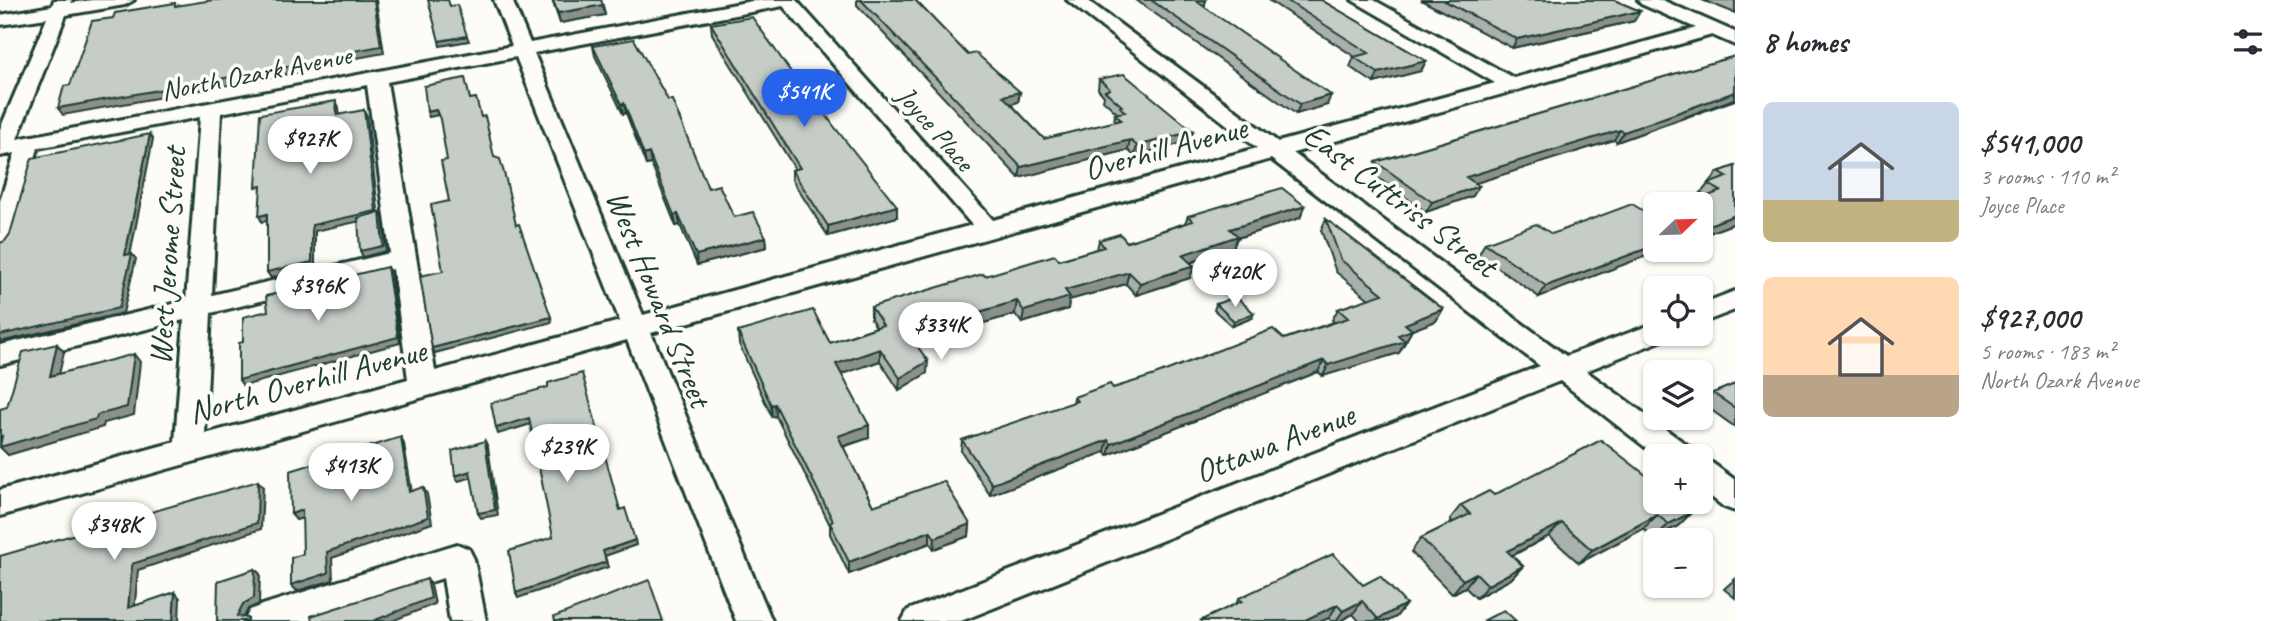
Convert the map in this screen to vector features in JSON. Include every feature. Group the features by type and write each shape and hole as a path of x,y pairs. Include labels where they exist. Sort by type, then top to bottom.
{"street":[{"path":"0,20 61,5 125,0"},
{"name":"West Howard Street","path":"503,0 754,621"},
{"name":"North Ozark Avenue","path":"2,148 786,0"},
{"name":"Joyce Place","path":"786,0 988,229"},
{"name":"East Cuttriss Street","path":"1076,0 1664,444"},
{"path":"1361,0 1511,84"},
{"path":"1647,0 1735,39"},
{"path":"2,148 61,5"},
{"name":"Overhill Avenue","path":"635,328 1714,29"},
{"path":"376,77 423,386"},
{"name":"West Jerome Street","path":"190,450 211,109"},
{"path":"0,239 29,143"},
{"path":"0,355 403,258"},
{"path":"1713,309 1735,300"},
{"name":"North Overhill Avenue","path":"0,503 635,328"},
{"name":"Ottawa Avenue","path":"920,621 1643,337"},
{"path":"1713,481 1735,498"},
{"path":"262,621 457,559 468,621"}],"building":[{"path":"213,0 374,0 381,46 343,53 343,56 336,58 58,108 64,86 70,85 92,21 113,18 115,13"},
{"path":"428,0 448,0 450,6 457,5 467,36 439,41"},
{"path":"553,0 601,0 603,5 558,13"},
{"path":"861,0 915,0 968,55 976,53 1020,92 1003,96 1044,139 1121,120 1115,114 1125,112 1120,107 1122,106 1105,91 1110,89 1099,79 1124,74 1193,131 1137,146 1130,140 1021,167"},
{"path":"1151,0 1200,0 1196,1 1331,95 1300,104"},
{"path":"1286,0 1321,0 1426,61 1378,73 1354,57 1369,53"},
{"path":"1443,0 1614,0 1640,11 1517,39"},
{"path":"752,17 798,82 803,81 833,125 897,206 828,226 792,170 800,168 711,24"},
{"path":"634,39 668,100 672,100 708,188 719,185 734,217 753,212 766,237 696,255 678,214 674,215 649,153 644,155 624,103 621,104 593,46"},
{"path":"1735,56 1735,92 1624,132 1620,130 1466,177 1479,186 1432,202 1376,162"},
{"path":"465,78 470,99 476,98 481,117 485,116 494,157 500,159 506,180 516,225 519,224 551,317 432,348 420,276 443,271 431,205 449,201 441,161 447,160 440,119 436,110 427,112 424,86"},
{"path":"336,101 337,115 364,110 376,211 312,225 312,262 267,272 267,214 259,216 261,186 256,187 260,114"},
{"path":"150,134 125,255 132,254 119,308 0,335 0,243 10,234 32,158"},
{"path":"1735,166 1735,215 1713,223 1713,194 1721,191 1708,184 1727,177 1718,172"},
{"path":"1282,188 1305,206 1230,229 1238,236 1182,255 1194,266 1140,283 1129,272 1065,290 1070,297 1024,311 1017,301 931,326 932,328 910,336 928,361 900,378 880,349 836,364 869,425 838,436 873,506 944,481 970,524 935,538 930,531 849,562 830,523 833,521 775,404 771,405 738,332 813,310 830,343 883,325 871,307 1055,255 1059,260 1104,247 1099,240 1120,234 1127,242 1193,221 1188,216"},
{"path":"1632,204 1643,210 1643,250 1546,286 1485,243 1536,224 1552,234"},
{"path":"380,212 383,246 360,251 358,218"},
{"path":"1326,219 1443,309 1405,324 1412,330 1398,335 1405,341 1328,365 1324,360 1111,444 1108,440 992,484 962,440 1077,401 1074,397 1110,384 1113,388 1155,375 1273,329 1284,339 1348,318 1338,309 1383,294 1341,260"},
{"path":"387,267 398,337 239,380 239,343 243,342 243,317 268,311 266,296"},
{"path":"1236,297 1254,313 1234,321 1216,304"},
{"path":"57,344 50,376 134,354 127,407 97,415 96,419 0,447 0,409 7,407 23,352"},
{"path":"582,373 620,510 625,508 635,540 603,551 606,562 516,593 509,551 553,537 529,418 496,428 491,403 548,387 548,383"},
{"path":"1735,384 1735,408 1713,393"},
{"path":"401,437 409,492 423,487 428,517 327,552 328,573 291,585 291,558 303,554 302,510 291,514 290,471"},
{"path":"1601,440 1643,473 1643,514 1688,514 1669,524 1657,515 1592,550 1562,523 1507,551 1523,566 1488,585 1476,573 1463,580 1421,538 1470,514 1461,505 1489,491 1494,495"},
{"path":"485,441 495,510 478,513 470,471 455,476 452,451"},
{"path":"258,481 257,523 132,564 128,608 175,592 173,621 0,621 0,556"},
{"path":"1333,554 1363,585 1380,576 1406,604 1378,619 1362,601 1343,611 1337,605 1303,621 1200,621 1242,601 1239,598"},
{"path":"255,569 254,598 243,604 237,616 248,618 248,621 217,621 218,581"},
{"path":"427,579 431,598 373,621 312,621 311,616"},
{"path":"649,580 663,621 555,621 554,617"},
{"path":"1504,610 1516,621 1483,621"}]}
